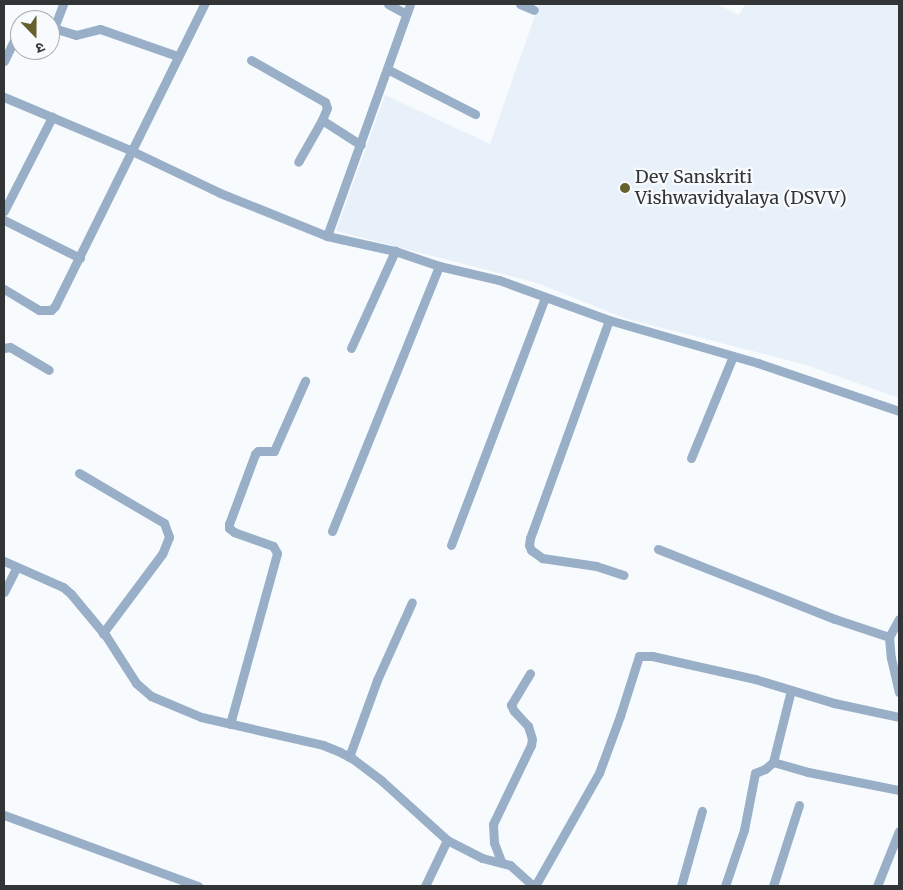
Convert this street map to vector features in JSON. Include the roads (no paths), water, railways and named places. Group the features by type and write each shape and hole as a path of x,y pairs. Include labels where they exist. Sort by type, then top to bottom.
{"street":[{"path":"4,289 39,310 51,310 80,258 130,150 204,4"},
{"path":"388,4 406,14"},
{"path":"327,236 410,4"},
{"path":"520,4 534,10"},
{"path":"60,30 76,35 100,29 177,56"},
{"path":"4,61 10,49"},
{"path":"251,60 323,98 327,108 298,162"},
{"path":"387,69 475,114"},
{"path":"4,97 130,150 220,193 327,236 395,251 439,266 499,280 609,320 733,356 899,410"},
{"path":"4,211 52,117"},
{"path":"322,120 360,144"},
{"path":"4,220 80,258"},
{"path":"351,348 395,251"},
{"path":"332,532 439,266"},
{"path":"451,545 545,297"},
{"path":"609,320 533,529 529,545 535,555 542,558 596,566 624,575"},
{"path":"4,348 10,347 49,370"},
{"path":"691,458 733,356"},
{"path":"230,724 277,553 273,546 234,532 229,528 229,524 255,454 258,451 274,451 304,381"},
{"path":"79,473 164,523 169,537 162,554 103,633"},
{"path":"658,549 835,619 889,638"},
{"path":"4,561 16,568 63,587 103,633 136,683 151,696 201,717 323,746 349,757 382,780 447,840 482,858 501,861 510,865 533,886 599,773 639,656 643,654 755,679 834,703 899,717"},
{"path":"4,592 16,568"},
{"path":"349,757 377,680 412,602"},
{"path":"899,619 889,638 890,658 899,692"},
{"path":"501,861 494,843 494,824 531,745 532,739 528,726 511,705 530,673"},
{"path":"725,886 744,830 755,773 765,770 773,762 791,690"},
{"path":"773,762 808,772 899,790"},
{"path":"773,886 799,805"},
{"path":"681,886 702,811"},
{"path":"4,815 198,886"},
{"path":"877,886 899,831"},
{"path":"425,886 447,840"}],"place":[{"name":"Dev Sanskriti Vishwavidyalaya (DSVV)","path":"625,188"}]}
